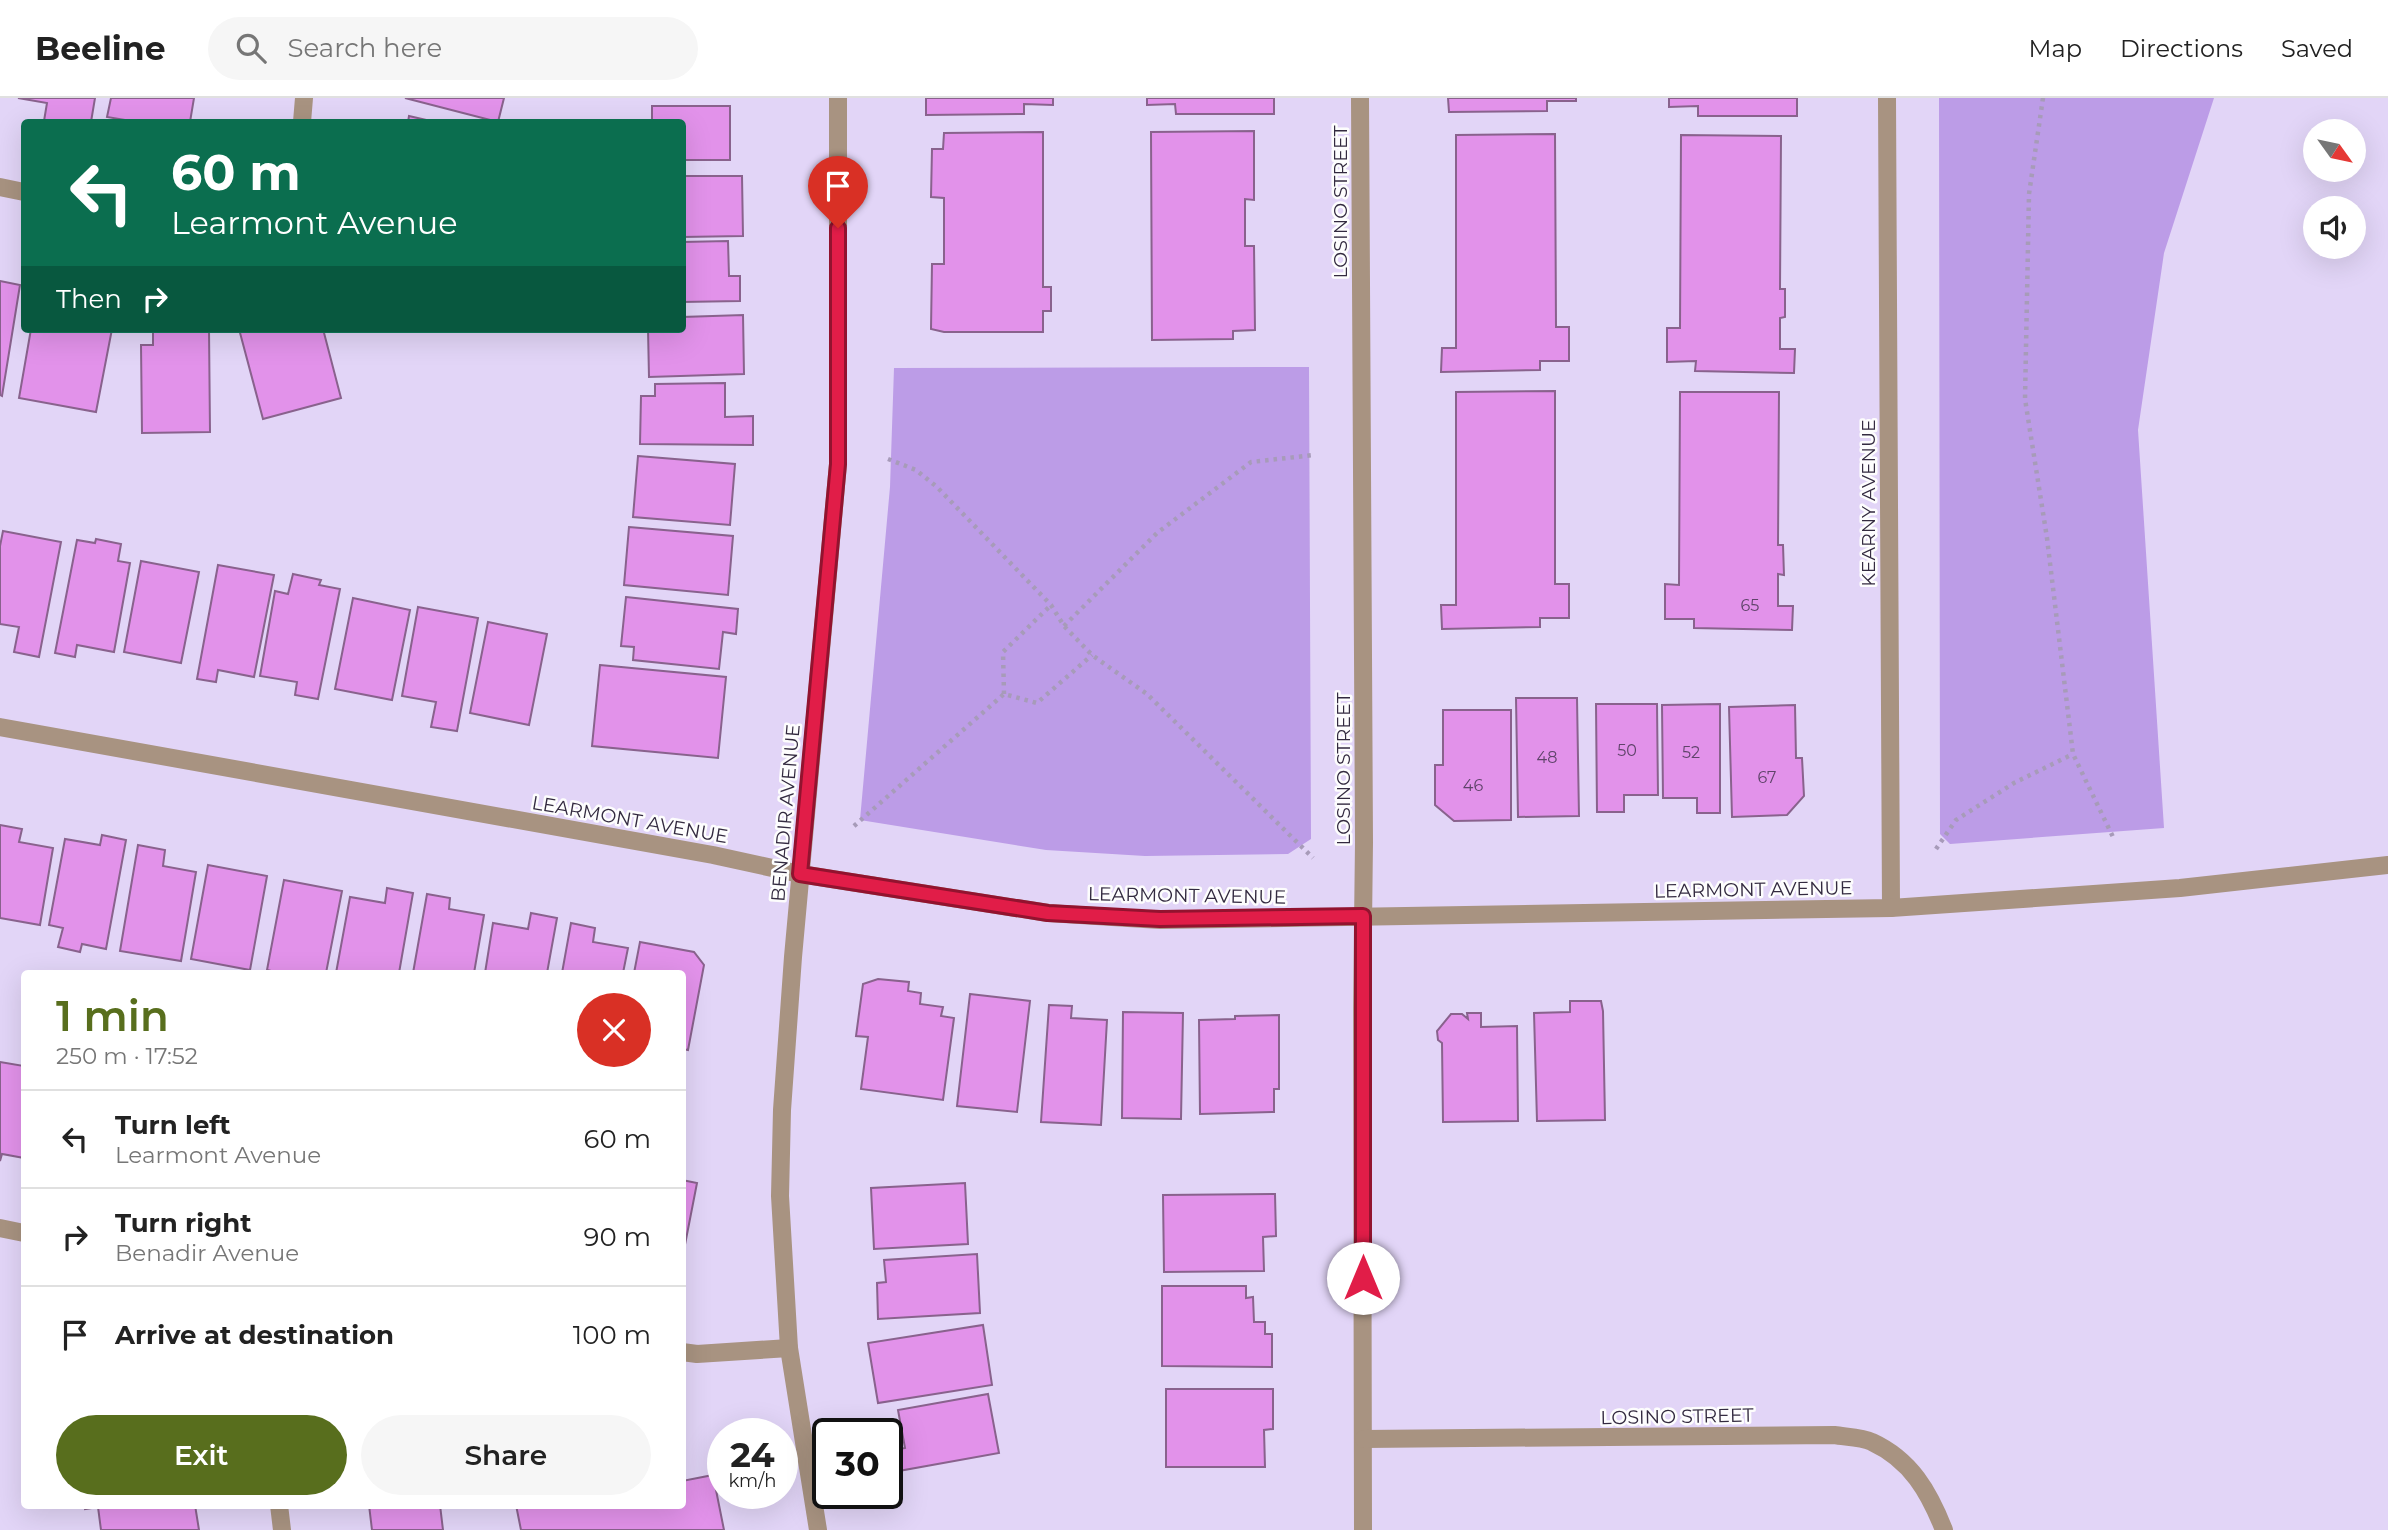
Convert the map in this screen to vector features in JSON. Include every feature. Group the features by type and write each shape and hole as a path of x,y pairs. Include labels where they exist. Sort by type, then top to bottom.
{"street":[{"path":"302,119 304,98"},
{"name":"BENADIR AVENUE","path":"818,1530 789,1349 780,1196 783,1096 800,874 838,464 838,98"},
{"name":"LOSINO STREET","path":"1360,98 1364,842 1363,1530"},
{"name":"KEARNY AVENUE","path":"1886,98 1891,908"},
{"path":"0,187 21,191"},
{"name":"LEARMONT AVENUE","path":"0,726 713,855 800,874 1048,913 1160,919 1891,908 2179,888 2388,865"},
{"path":"0,1228 21,1232"},
{"path":"686,1353 789,1349"},
{"name":"LOSINO STREET","path":"1364,1439 1834,1435 1871,1441 1902,1462 1927,1489 1944,1530"},
{"path":"279,1509 282,1530"}],"path":[{"path":"2043,98 2029,194 2025,399 2047,538 2073,754 2113,837"},
{"path":"1063,626 1157,533 1251,462 1314,455"},
{"path":"888,459 916,470 937,487 1051,605 1063,626 1092,655 1147,694 1313,858"},
{"path":"1004,694 1003,652 1051,605"},
{"path":"1004,694 1037,703 1092,655"},
{"path":"854,826 1004,694"},
{"path":"1936,849 1956,820 2014,783 2073,754"}],"shaded area":[{"path":"1939,98 2214,98 2164,253 2138,430 2164,828 1950,844 1940,834"},
{"path":"1309,367 1311,839 1288,854 1145,856 1046,850 860,820 890,487 894,368"}],"building":[{"path":"18,98 95,98 92,119 44,119 47,103"},
{"path":"111,98 194,98 190,119 107,117"},
{"path":"405,98 504,98 499,119 486,119"},
{"path":"926,98 1053,98 1053,105 1024,104 1024,114 926,115"},
{"path":"1147,98 1274,98 1274,114 1176,114 1175,104 1147,105"},
{"path":"1448,98 1576,98 1576,101 1547,101 1547,111 1449,112"},
{"path":"1669,98 1797,98 1797,116 1698,116 1698,106 1669,107"},
{"path":"652,106 730,106 730,160 686,160 686,119 652,119"},
{"path":"1254,131 1254,200 1245,199 1245,246 1254,246 1255,330 1233,331 1233,339 1152,340 1151,132"},
{"path":"1043,132 1043,287 1051,287 1051,311 1043,311 1043,332 944,332 931,329 932,264 944,264 944,198 931,197 932,149 943,149 944,133"},
{"path":"1555,134 1556,327 1569,327 1569,361 1540,361 1540,370 1441,372 1442,348 1456,348 1456,135"},
{"path":"1681,135 1781,136 1780,289 1785,289 1785,317 1780,318 1780,349 1795,349 1794,373 1695,371 1696,361 1667,362 1667,328 1680,328"},
{"path":"686,176 742,176 743,236 686,237"},
{"path":"728,241 729,276 740,276 740,301 686,302 686,242"},
{"path":"0,281 20,285 2,396 0,395"},
{"path":"743,315 744,374 649,377 648,333 686,333 686,317"},
{"path":"30,333 111,333 96,412 19,398"},
{"path":"153,333 209,333 210,432 142,433 141,345 153,345"},
{"path":"240,333 324,333 341,398 263,419"},
{"path":"725,383 725,417 753,416 753,445 640,444 641,396 655,396 655,384"},
{"path":"1555,391 1555,584 1569,584 1569,618 1540,618 1540,627 1442,629 1441,605 1456,605 1456,392"},
{"path":"1680,392 1779,392 1778,545 1783,545 1784,575 1778,574 1778,606 1793,606 1792,630 1694,628 1694,619 1665,619 1665,584 1679,585"},
{"path":"638,456 735,464 730,525 633,517"},
{"path":"629,527 733,536 728,595 624,585"},
{"path":"3,531 61,542 39,657 14,652 19,627 0,624 0,546"},
{"path":"96,539 121,544 118,561 130,563 114,652 77,645 75,657 55,653 77,540 95,543"},
{"path":"141,561 199,572 181,663 124,652"},
{"path":"218,565 274,575 254,677 218,670 216,682 197,679"},
{"path":"293,574 321,580 319,585 340,589 318,699 295,695 297,682 260,676 275,591 288,594"},
{"path":"626,597 738,609 736,634 723,632 719,669 633,660 634,647 621,646"},
{"path":"353,598 410,610 392,700 335,689"},
{"path":"418,607 478,618 457,731 431,727 436,702 402,696"},
{"path":"488,622 547,634 529,725 470,713"},
{"path":"600,665 726,677 718,758 592,746"},
{"path":"1516,698 1577,698 1579,816 1518,817"},
{"path":"1596,704 1657,704 1658,795 1624,795 1624,812 1597,812"},
{"path":"1720,704 1720,813 1697,813 1697,798 1663,798 1662,705"},
{"path":"1795,705 1796,758 1802,758 1804,796 1787,815 1732,817 1729,707"},
{"path":"1443,710 1511,710 1511,820 1454,821 1435,805 1435,765 1443,765"},
{"path":"0,825 22,829 19,842 53,848 40,925 0,918"},
{"path":"102,835 126,840 106,949 82,944 80,952 58,947 63,928 49,925 65,839 100,845"},
{"path":"138,845 165,850 163,866 196,872 181,961 120,951"},
{"path":"208,865 267,876 250,970 191,959"},
{"path":"284,880 342,891 327,970 267,970"},
{"path":"387,888 413,893 400,970 337,970 350,897 385,903"},
{"path":"427,894 450,898 449,909 484,915 475,970 414,970"},
{"path":"531,913 557,918 548,970 485,970 493,923 528,929"},
{"path":"571,923 595,928 593,942 628,948 624,970 563,970"},
{"path":"640,942 694,952 704,965 688,1050 686,970 635,970"},
{"path":"878,979 909,982 908,991 921,993 920,1004 943,1007 941,1016 954,1018 943,1100 861,1089 868,1037 856,1036 863,984"},
{"path":"970,994 1030,1001 1017,1112 957,1106"},
{"path":"1570,1001 1601,1001 1605,1120 1537,1121 1534,1013 1570,1012"},
{"path":"1049,1005 1072,1006 1071,1018 1107,1020 1101,1125 1041,1122"},
{"path":"1123,1012 1183,1013 1181,1119 1122,1118"},
{"path":"1467,1013 1481,1013 1481,1027 1517,1026 1518,1121 1443,1122 1442,1043 1438,1040 1437,1031 1451,1014 1462,1014 1468,1019"},
{"path":"1279,1015 1279,1089 1274,1089 1274,1112 1200,1114 1199,1020"},
{"path":"0,1062 21,1066 21,1157 2,1154 0,1161"},
{"path":"686,1181 697,1183 686,1239"},
{"path":"965,1183 968,1244 874,1249 871,1188"},
{"path":"1275,1194 1276,1236 1263,1237 1264,1271 1164,1272 1163,1195"},
{"path":"977,1254 980,1313 878,1319 877,1283 886,1282 884,1260"},
{"path":"1162,1286 1246,1286 1246,1298 1253,1297 1254,1322 1265,1322 1265,1334 1272,1334 1272,1367 1162,1366"},
{"path":"983,1325 992,1385 878,1403 868,1343"},
{"path":"1166,1389 1273,1389 1273,1429 1264,1430 1265,1467 1166,1467"},
{"path":"988,1394 999,1453 903,1470 903,1418 899,1418 898,1410"},
{"path":"707,1476 707,1509 720,1509 724,1530 521,1530 517,1509 686,1509 686,1480"},
{"path":"98,1509 196,1509 199,1530 101,1530"},
{"path":"369,1509 440,1509 443,1530 372,1530"}],"route":[{"path":"838,228 838,464 800,874 1048,913 1160,919 1363,916 1363,1278"}]}
